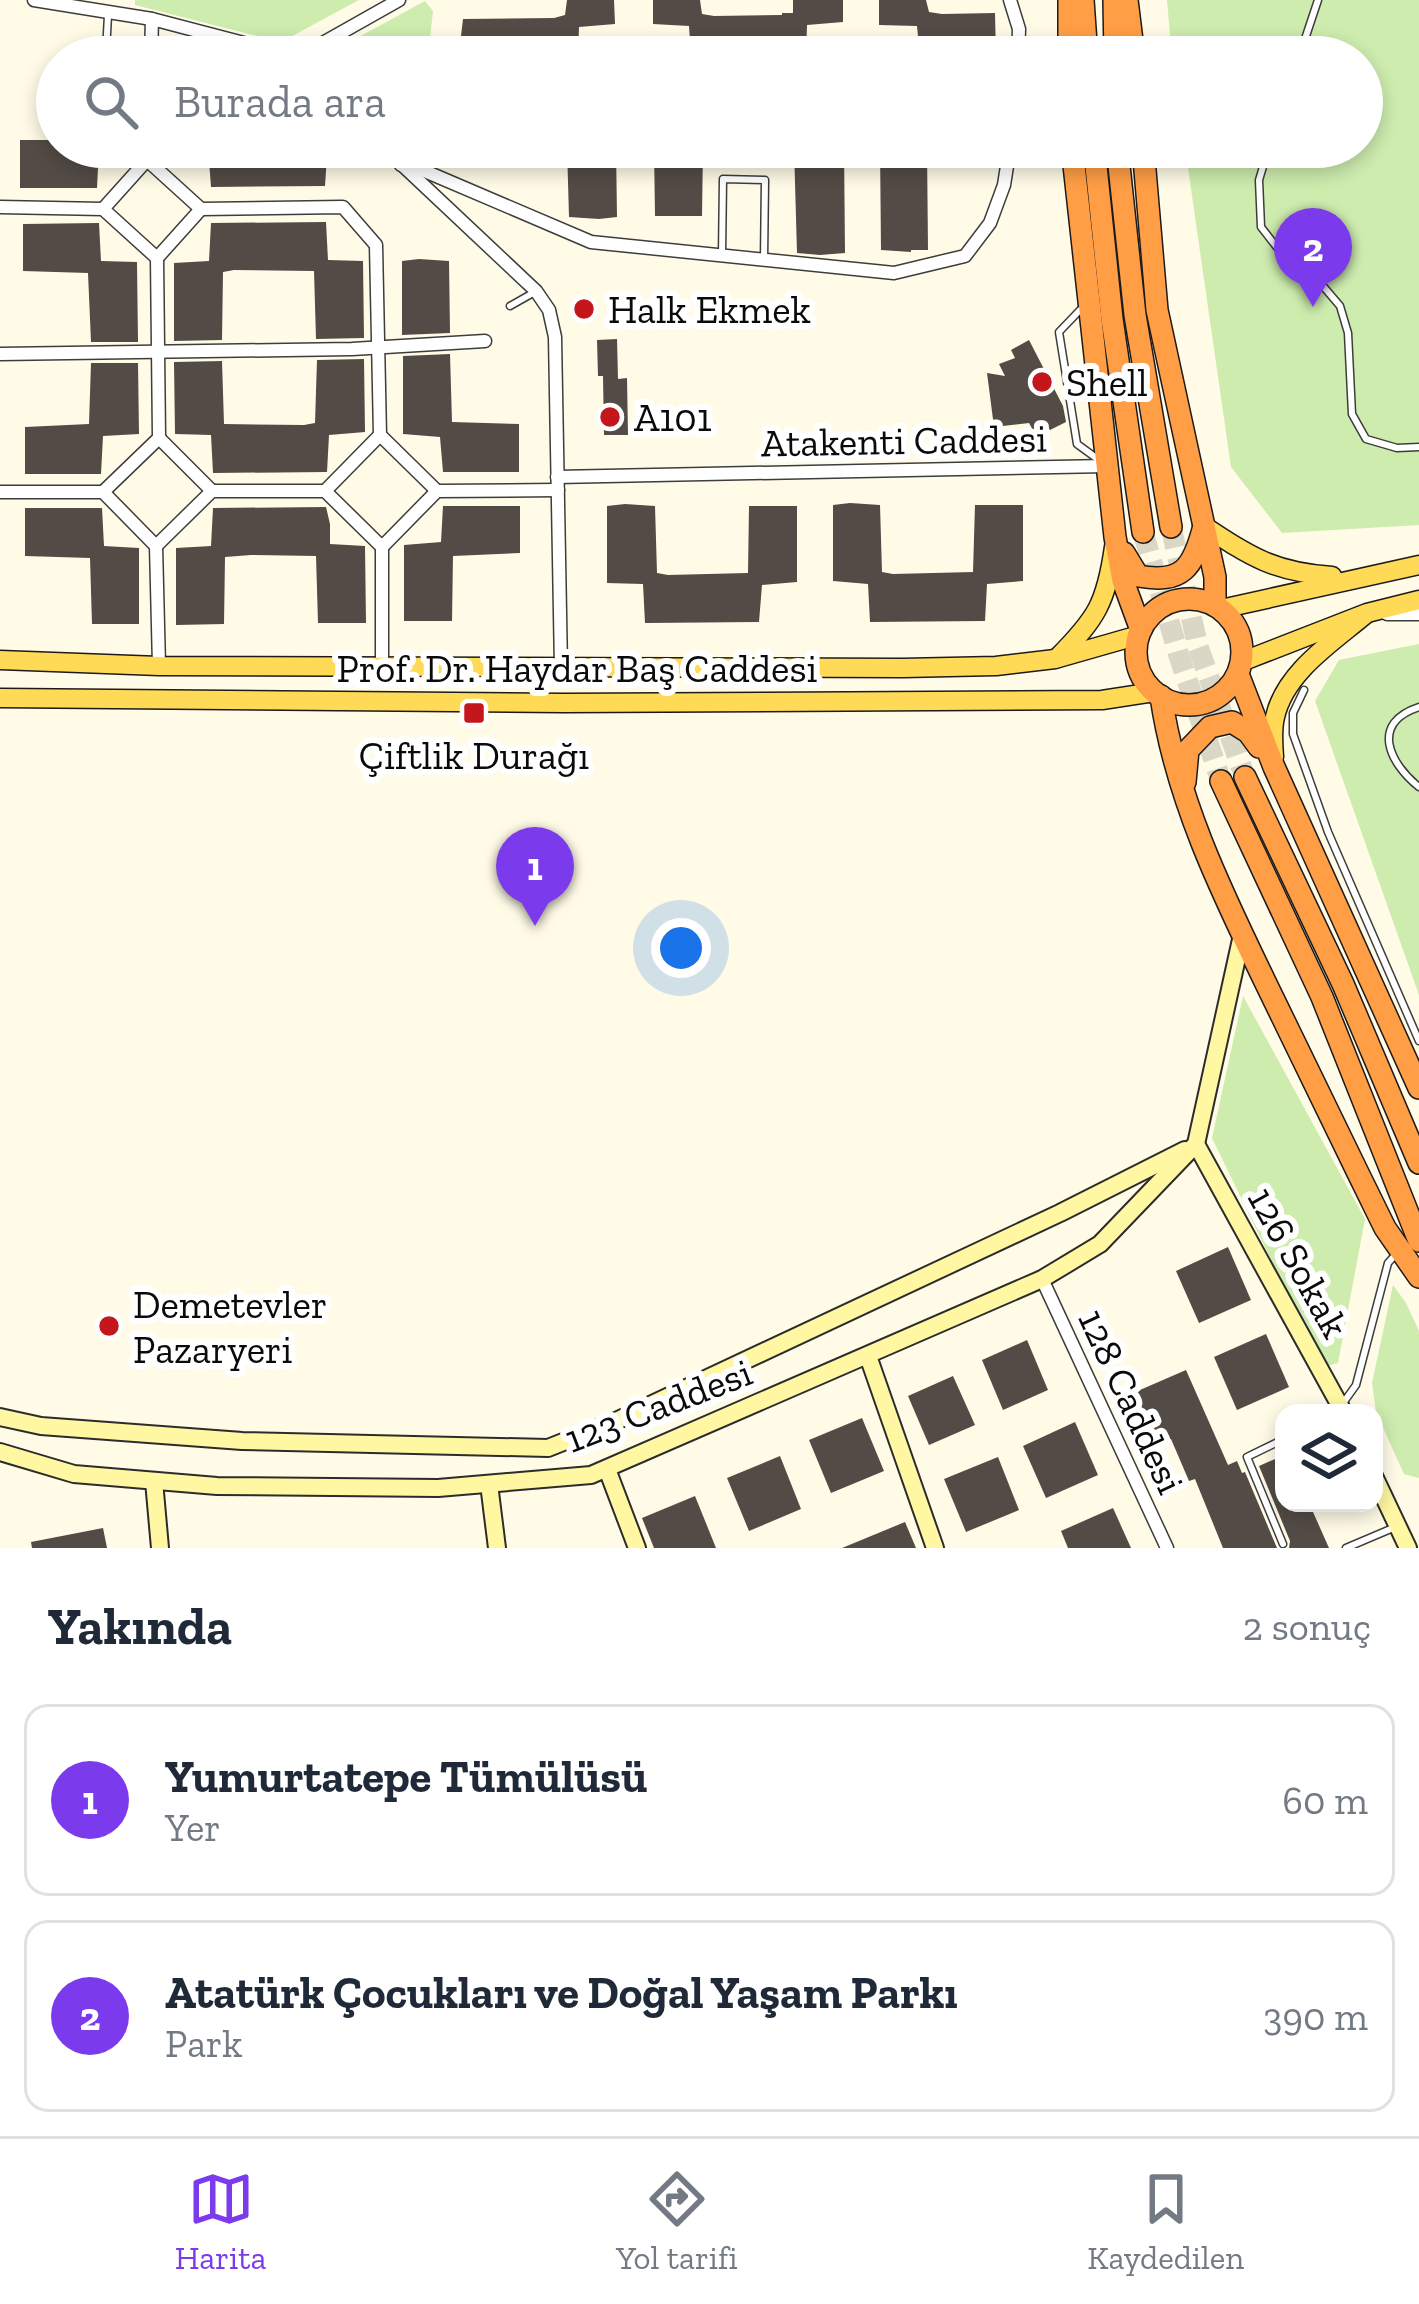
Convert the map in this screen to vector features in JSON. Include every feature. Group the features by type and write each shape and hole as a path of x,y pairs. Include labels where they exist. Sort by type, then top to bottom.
{"highway":[{"path":"1069,0 1069,36"},
{"path":"1083,0 1086,36"},
{"path":"1114,0 1115,36"},
{"path":"1127,0 1132,36"},
{"path":"1074,168 1115,537 1140,633"},
{"path":"1096,168 1112,320 1143,532"},
{"path":"1120,168 1135,315 1171,527"},
{"path":"1145,168 1157,310 1218,607"},
{"path":"1115,537 1138,577 1163,580 1176,576 1191,560 1204,526"},
{"path":"1192,598 1218,607 1234,622 1241,639 1239,668 1229,688 1201,704 1184,705 1158,694 1137,664 1140,633 1149,616 1176,600 1192,598"},
{"path":"1239,668 1274,767 1419,1088"},
{"path":"1158,694 1184,794 1242,935 1385,1228 1410,1245"},
{"path":"1184,794 1188,750 1210,728 1232,722 1248,733 1274,767"},
{"path":"1245,777 1343,985 1419,1163"},
{"path":"1221,782 1322,997 1419,1277"}],"main road":[{"path":"1204,526 1269,566 1355,578"},
{"path":"1055,659 1100,608 1115,537"},
{"path":"1218,607 1419,565"},
{"path":"1239,668 1366,614 1419,600"},
{"path":"1274,767 1274,719 1282,697 1322,651 1366,614"},
{"name":"Prof. Dr. Haydar Baş Caddesi","path":"0,660 159,666 996,666 1055,659 1140,633"},
{"name":"Prof. Dr. Haydar Baş Caddesi","path":"0,698 564,703 1102,700 1158,694"},
{"path":"1196,1144 1242,935"},
{"name":"123 Caddesi","path":"0,1452 74,1474 218,1486 438,1488 591,1475 1042,1279 1100,1244 1196,1144"},
{"name":"123 Caddesi","path":"0,1417 41,1426 242,1441 548,1448 741,1363 1196,1144"},
{"name":"126 Sokak","path":"1196,1144 1334,1404"},
{"path":"868,1356 934,1548"},
{"path":"607,1468 637,1548"},
{"path":"154,1481 160,1548"},
{"path":"489,1484 496,1548"},
{"path":"1383,1496 1413,1547"}],"street":[{"path":"34,0 117,8 217,36"},
{"path":"335,36 399,0"},
{"path":"1010,0 1019,36"},
{"path":"152,19 152,36"},
{"path":"103,209 135,168"},
{"path":"161,168 201,209 343,207 376,245 380,435 437,491 382,547 382,667"},
{"path":"404,168 536,291 548,310 555,337 560,668"},
{"path":"415,168 591,242 894,272 965,256 990,223 1007,168"},
{"path":"0,207 103,209 157,258"},
{"path":"0,492 103,492 158,437 157,258 201,209"},
{"path":"0,354 377,348 485,340"},
{"path":"157,546 212,491 325,490 380,435"},
{"path":"158,437 212,491"},
{"name":"Atakenti Caddesi","path":"437,491 1107,466"},
{"path":"325,490 382,547"},
{"path":"103,492 157,546 159,666"},
{"path":"1366,614 1419,614"},
{"name":"128 Caddesi","path":"1042,1279 1167,1548"}],"lane":[{"path":"1306,36 1318,0"},
{"path":"1263,168 1261,227 1340,306 1348,333 1352,414 1366,439 1397,448 1419,447"},
{"path":"722,255 723,179 765,179 764,260"},
{"path":"510,306 536,291"},
{"path":"1088,302 1059,332 1078,444 1107,466"},
{"path":"1304,690 1293,713 1301,760 1419,1041"},
{"path":"1419,707 1396,723 1389,752 1419,788"},
{"path":"1343,1404 1356,1385 1388,1263 1410,1245"},
{"path":"1275,1443 1247,1456 1283,1544"},
{"path":"1346,1548 1397,1526"}],"green space":[{"path":"135,0 359,0 292,36 257,36 135,5"},
{"path":"1167,0 1419,0 1419,525 1282,533 1231,467 1188,168 1383,168 1383,36 1170,36"},
{"path":"425,1 433,11 430,36 361,36"},
{"path":"1419,644 1419,995 1315,701 1339,660"},
{"path":"1243,996 1365,1219 1338,1363 1323,1367 1212,1138"},
{"path":"1393,1285 1419,1331 1419,1478 1404,1474 1383,1428 1383,1404 1375,1404 1372,1383"}],"building":[{"path":"567,0 614,0 615,24 579,27 579,36 461,36 463,19 565,15"},
{"path":"653,0 700,0 702,14 714,16 782,15 793,13 793,0 843,0 843,22 807,25 807,36 690,36 689,26 653,24"},
{"path":"879,0 926,0 929,12 995,13 996,36 918,36 917,26 879,25"},
{"path":"20,140 36,140 36,168 98,168 97,188 20,188"},
{"path":"210,168 326,168 325,186 211,187"},
{"path":"568,168 616,168 617,217 569,217"},
{"path":"654,168 703,168 702,216 655,216"},
{"path":"795,168 844,168 845,253 797,253"},
{"path":"880,168 927,168 928,250 881,250"},
{"path":"326,222 328,260 363,261 364,338 316,339 314,271 234,270 223,272 222,340 174,341 174,263 209,261 211,223"},
{"path":"99,223 101,261 137,262 138,342 91,342 88,273 23,271 23,224"},
{"path":"402,261 449,261 450,333 402,335"},
{"path":"617,339 618,379 627,378 628,435 604,435 597,340"},
{"path":"1029,340 1063,406 1066,422 1050,430 1046,424 1034,432 1029,423 994,427 987,373 1005,376 999,364 1015,358 1011,350"},
{"path":"450,354 452,422 519,424 519,472 443,472 440,437 403,434 403,356"},
{"path":"364,359 365,432 329,435 327,472 213,473 211,435 175,434 174,362 222,361 224,424 304,425 315,423 317,360"},
{"path":"91,363 138,363 139,434 103,436 101,474 25,474 25,427 89,424"},
{"path":"833,505 880,505 882,572 893,574 973,572 975,505 1023,505 1023,581 987,584 985,621 870,622 868,584 833,581"},
{"path":"443,506 520,506 520,553 453,556 452,621 404,621 404,545 441,542"},
{"path":"607,506 655,506 657,573 668,575 748,573 749,506 797,506 797,582 762,585 759,622 645,623 643,584 607,583"},
{"path":"326,507 330,544 365,546 366,623 318,623 316,556 251,555 225,557 224,624 176,625 176,548 211,546 213,508"},
{"path":"25,508 102,508 104,546 139,548 139,624 92,624 90,558 25,556"},
{"path":"1228,1247 1251,1300 1199,1323 1176,1271"},
{"path":"1266,1334 1289,1387 1237,1410 1214,1357"},
{"path":"1027,1340 1048,1390 1003,1410 982,1360"},
{"path":"1186,1370 1228,1465 1237,1461 1245,1472 1277,1548 1223,1548 1195,1479 1189,1481 1171,1439 1156,1445 1133,1393"},
{"path":"953,1376 975,1425 929,1445 908,1396"},
{"path":"862,1418 884,1471 831,1493 809,1440"},
{"path":"1075,1422 1098,1475 1046,1498 1023,1446"},
{"path":"780,1456 801,1509 749,1531 727,1478"},
{"path":"998,1457 1019,1510 966,1532 944,1479"},
{"path":"1275,1459 1275,1505 1259,1466"},
{"path":"695,1496 716,1548 654,1548 642,1518"},
{"path":"1113,1508 1131,1548 1068,1548 1061,1531"},
{"path":"1278,1512 1313,1512 1329,1548 1289,1548"},
{"path":"905,1522 916,1548 842,1548"},
{"path":"103,1528 107,1548 32,1548 31,1542"}],"tunnel":[{"path":"1171,527 1198,647 1245,777"},
{"path":"1143,532 1221,781"}],"place":[{"name":"Atatürk Çocukları ve Doğal Yaşam Parkı","path":"1313,307"},
{"name":"Halk Ekmek","path":"584,309"},
{"name":"Shell","path":"1042,382"},
{"name":"A101","path":"610,417"},
{"name":"Çiftlik Durağı","path":"474,713"},
{"name":"Yumurtatepe Tümülüsü","path":"535,926"},
{"name":"Demetevler Pazaryeri","path":"109,1326"}]}
